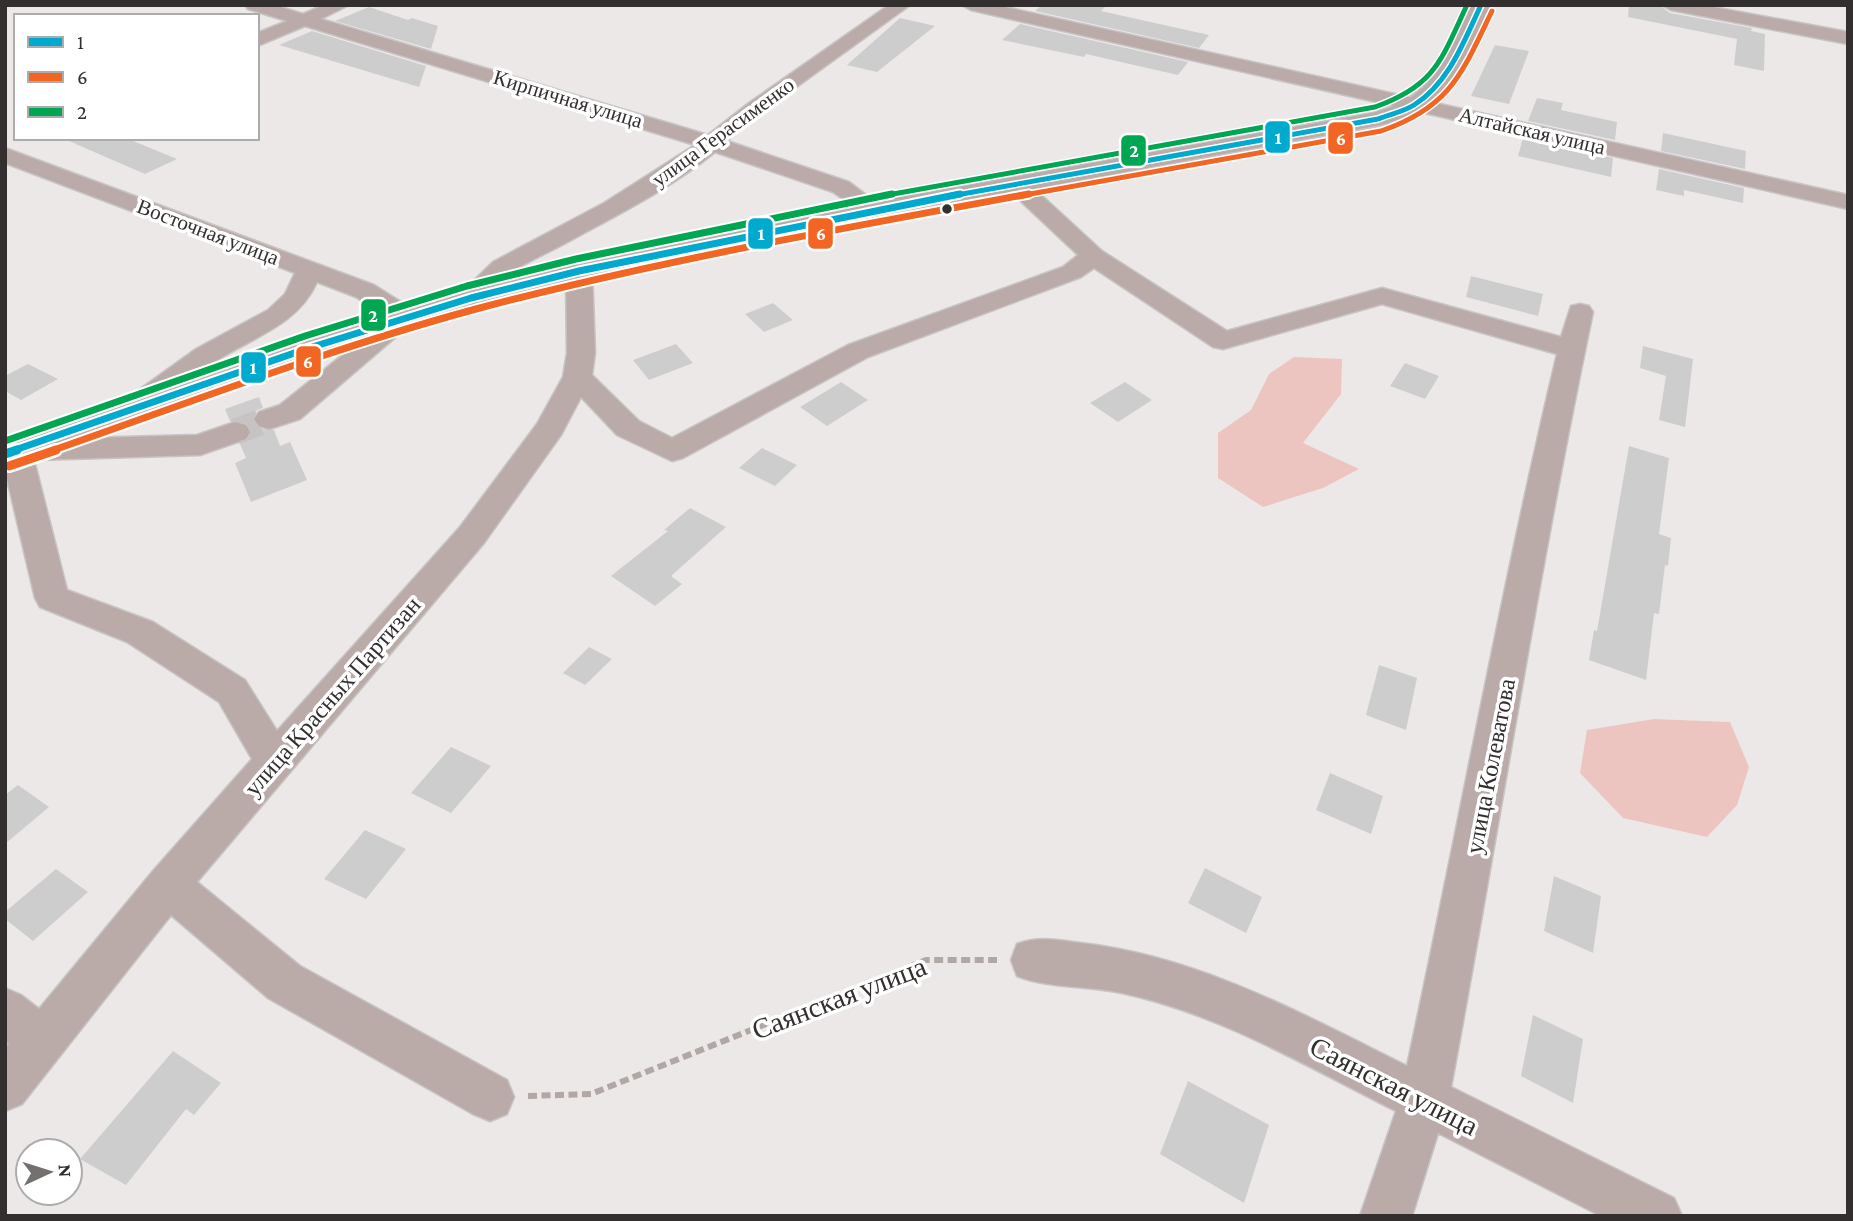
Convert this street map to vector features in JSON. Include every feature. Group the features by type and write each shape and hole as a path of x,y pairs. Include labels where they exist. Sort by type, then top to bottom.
{"main road":[{"path":"9,449 407,317 579,271 874,210 1378,119 1416,104 1439,82 1481,5"}],"street":[{"name":"Кирпичная улица","path":"254,5 711,143 841,187 874,210"},
{"path":"259,39 340,5"},
{"name":"улица Герасименко","path":"471,298 502,267 612,208 692,159 756,107 901,5"},
{"name":"Алтайская улица","path":"971,5 1848,202"},
{"path":"1671,5 1848,38"},
{"name":"Восточная улица","path":"5,155 365,291 407,317"},
{"path":"1018,186 1093,256 1223,341 1382,296 1571,349"},
{"path":"578,377 628,428 672,451 858,351 1072,272 1093,256"},
{"path":"135,407 206,355 276,316 297,297 309,270"},
{"name":"улица Красных Партизан","path":"5,1087 168,885 472,535 550,428 578,377 581,353 579,271"},
{"name":"улица Колеватова","path":"1386,1216 1424,1101 1478,831 1541,486 1580,312"},
{"path":"269,419 290,412 407,317"},
{"path":"235,432 200,445 9,449 52,598 140,632 232,691 275,762"},
{"path":"168,885 284,982 490,1097"},
{"name":"Саянская улица","path":"1033,960 1122,970 1235,1005 1656,1216"},
{"path":"5,1011 43,1042"}],"path":[{"name":"Саянская улица","path":"490,1097 591,1094 926,960 1033,960"}],"shaded area":[{"path":"1294,357 1342,359 1341,394 1303,443 1359,469 1323,488 1263,507 1218,478 1218,433 1251,410 1269,374"},
{"path":"1654,719 1730,722 1749,767 1737,805 1707,837 1623,818 1580,773 1587,730"}],"building":[{"path":"1042,5 1107,5 1101,11 1209,35 1199,48 1035,11"},
{"path":"1629,5 1659,5 1670,13 1752,28 1751,31 1765,34 1764,71 1734,65 1737,39 1628,17"},
{"path":"369,7 408,20 412,18 438,26 431,49 335,21"},
{"path":"900,18 935,26 877,72 847,65"},
{"path":"1020,24 1188,62 1178,75 1086,54 1084,57 1002,40"},
{"path":"312,31 426,66 419,87 279,45"},
{"path":"1495,45 1529,51 1509,104 1471,96"},
{"path":"1537,98 1563,103 1561,110 1617,122 1615,140 1528,121"},
{"path":"1663,133 1746,151 1745,169 1661,151"},
{"path":"1523,138 1613,158 1611,177 1518,156"},
{"path":"67,140 131,140 177,159 145,174"},
{"path":"1659,169 1744,188 1743,203 1684,190 1684,196 1656,190"},
{"path":"1471,276 1543,294 1538,316 1466,297"},
{"path":"773,303 793,320 764,332 745,314"},
{"path":"676,344 693,363 649,380 633,360"},
{"path":"1643,346 1693,359 1685,427 1659,420 1666,376 1640,368"},
{"path":"1405,363 1439,376 1425,399 1390,386"},
{"path":"28,364 58,379 21,400 5,391 5,376"},
{"path":"841,382 868,400 827,426 800,407"},
{"path":"1125,382 1152,400 1118,422 1090,403"},
{"path":"259,397 263,408 257,410 252,421 258,429 274,430 280,446 290,442 307,480 251,502 235,463 246,458 240,444 248,440 252,431 247,422 230,421 225,409"},
{"path":"1629,446 1669,458 1659,534 1671,538 1659,614 1654,613 1646,680 1589,660 1594,630 1597,631"},
{"path":"762,448 797,465 775,486 739,468"},
{"path":"690,508 726,527 671,576 682,584 655,606 611,576 668,531 664,530"},
{"path":"589,647 612,659 585,685 563,673"},
{"path":"1379,665 1417,678 1406,730 1366,715"},
{"path":"451,747 491,766 451,813 411,793"},
{"path":"1330,773 1383,796 1371,834 1316,810"},
{"path":"18,785 49,807 5,844 5,795"},
{"path":"365,830 406,849 366,899 324,879"},
{"path":"1205,868 1262,897 1246,933 1188,903"},
{"path":"56,869 88,892 33,941 5,919 5,912"},
{"path":"1554,876 1601,896 1593,953 1544,931"},
{"path":"1533,1015 1583,1039 1573,1103 1521,1076"},
{"path":"173,1051 221,1083 194,1115 186,1109 126,1185 84,1161 84,1154"},
{"path":"1188,1081 1269,1125 1244,1203 1160,1154"}],"tunnel":[{"path":"235,432 269,419"}],"transit line":[{"name":"2","path":"5,441 305,336 467,286 576,259 872,198 1375,107 1417,88 1435,67 1467,5"},
{"name":"1","path":"5,454 309,348 471,298 579,271 874,210 1378,119 1410,107 1436,86 1454,60 1481,5"},
{"name":"6","path":"9,466 313,360 474,310 582,283 876,222 1381,131 1417,117 1446,94 1464,68 1492,11"}]}
